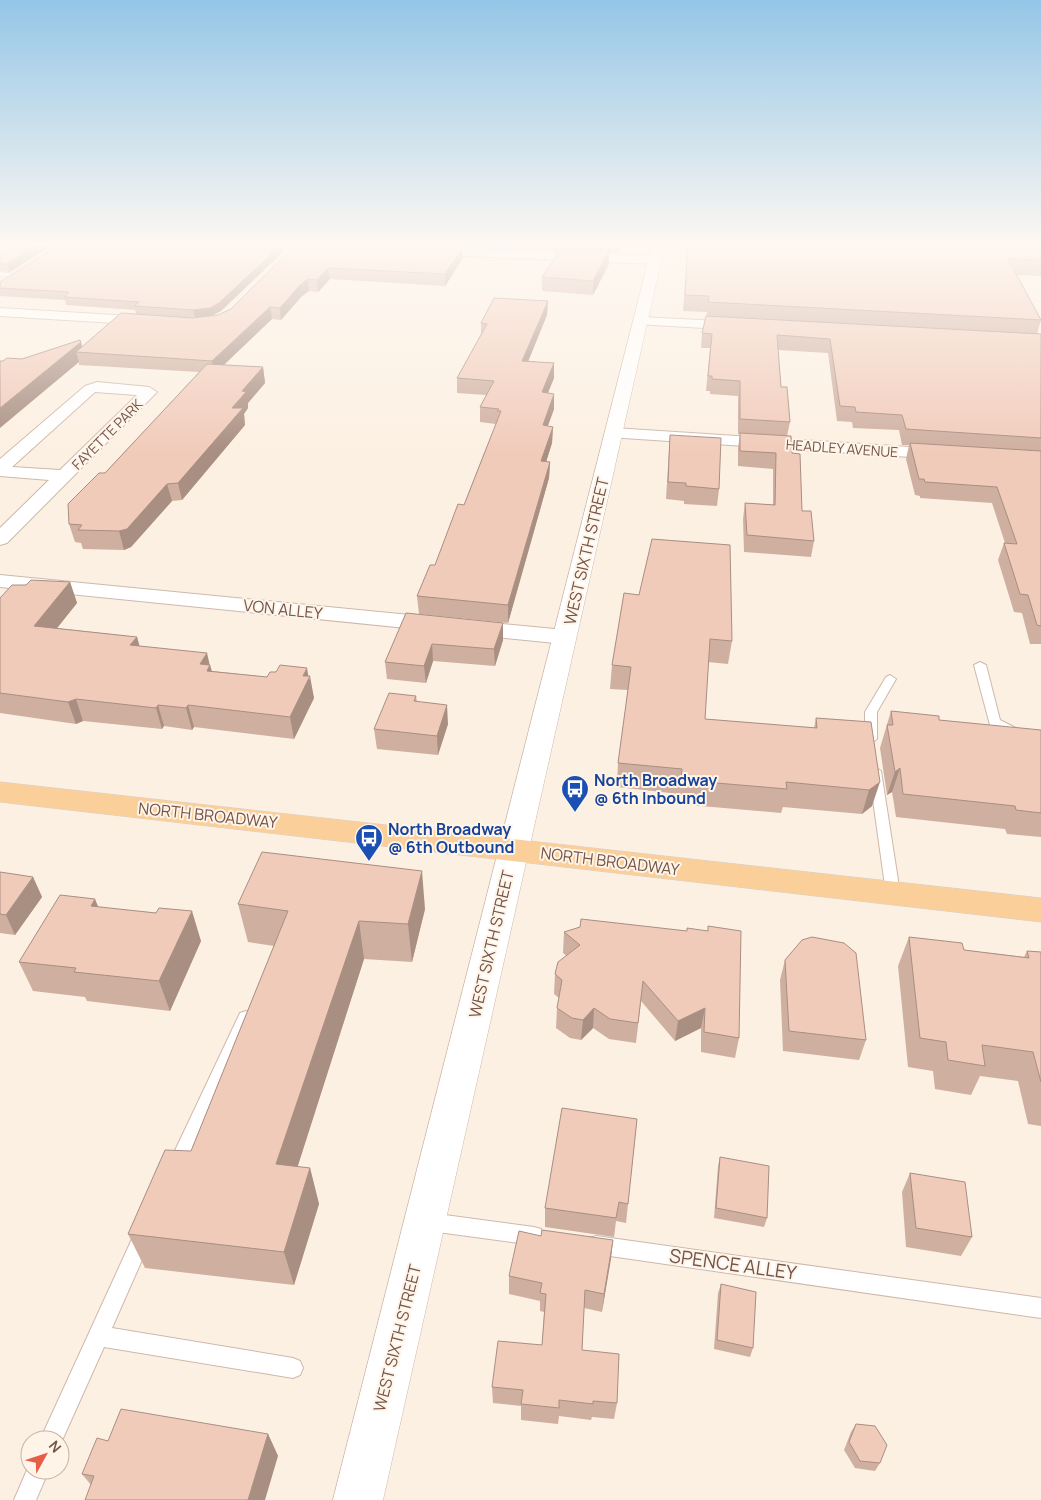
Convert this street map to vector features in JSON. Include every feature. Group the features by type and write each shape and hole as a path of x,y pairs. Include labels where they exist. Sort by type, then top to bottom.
{"main road":[{"name":"NORTH BROADWAY","path":"0,792 1041,910"}],"street":[{"path":"17,313 166,322"},
{"name":"WEST SIXTH STREET","path":"358,1500 643,313"},
{"path":"641,321 748,327"},
{"name":"FAYETTE PARK","path":"0,470 90,389 97,386 148,390 150,392 0,539"},
{"name":"HEADLEY AVENUE","path":"614,433 962,455"},
{"name":"FAYETTE PARK","path":"0,470 64,476"},
{"name":"VON ALLEY","path":"0,581 565,637"}],"lane":[{"path":"980,665 994,722 1041,746"},
{"path":"890,679 871,712 873,752 893,893"},
{"path":"168,1183 253,1003"},
{"path":"55,1430 96,1336 151,1219"},
{"path":"425,1221 552,1239"},
{"name":"SPENCE ALLEY","path":"582,1243 1041,1308"},
{"path":"96,1336 293,1368"},
{"path":"24,1500 33,1480"}],"building":[{"path":"121,313 193,318 222,313 264,313 212,361 76,352"},
{"path":"486,313 543,313 522,361 554,363 542,392 554,394 543,425 553,427 541,461 550,462 508,605 417,596 430,565 435,565 458,504 464,505 501,411 497,411 499,409 480,407 494,381 457,378 487,324 481,323"},
{"path":"912,313 1037,313 1041,320"},
{"path":"706,316 1041,334 1041,438 906,429 902,415 856,412 855,407 840,406 830,339 777,335 781,387 787,387 790,422 740,419 740,381 712,379 712,376 708,376 712,334 702,333"},
{"path":"80,340 81,342 0,408 0,361 7,358 22,359"},
{"path":"207,364 263,367 242,391 246,392 232,408 243,408 178,483 167,484 127,529 119,531 78,530 82,525 69,524 68,504 99,473 105,473"},
{"path":"740,433 791,436 792,453 800,454 802,511 811,511 814,541 747,535 745,503 775,505 776,453 740,451"},
{"path":"670,435 721,438 719,489 686,486 686,483 668,482"},
{"path":"910,443 1041,451 1041,626 1037,625 1028,595 1020,594 1004,543 1017,544 997,487 925,482 924,479 919,479"},
{"path":"652,539 730,545 732,641 710,639 705,719 817,728 816,718 871,722 880,782 869,790 786,782 787,789 681,780 682,769 618,763 631,667 612,665 624,593 639,595"},
{"path":"31,580 70,582 34,626 137,637 130,645 207,653 200,664 210,665 207,671 267,677 270,672 276,672 280,665 307,668 303,676 310,676 290,717 188,705 186,708 158,705 156,708 76,699 68,702 0,693 0,598 12,585 26,585"},
{"path":"406,613 503,623 494,649 432,644 424,666 385,662"},
{"path":"389,693 416,696 414,701 447,705 437,736 374,729"},
{"path":"891,711 939,716 939,720 1041,730 1041,813 1016,810 1015,806 903,794 900,768 895,772 887,725 893,725"},
{"path":"262,852 422,871 408,924 359,921 276,1164 310,1168 284,1252 128,1234 165,1150 191,1151 288,911 238,904"},
{"path":"0,872 33,877 6,915 0,914"},
{"path":"60,895 95,899 91,906 156,913 159,908 192,911 159,981 74,972 76,968 19,962"},
{"path":"581,919 687,931 687,928 708,931 708,926 741,931 739,1038 704,1032 705,1008 678,1021 643,981 638,1023 610,1019 594,1008 583,1020 572,1018 557,1008 562,980 555,974 558,962 580,945 564,932 580,927"},
{"path":"812,937 844,943 856,953 866,1040 789,1031 785,960 802,940"},
{"path":"909,937 962,943 964,950 1029,958 1027,951 1041,952 1041,1082 1033,1052 982,1045 985,1066 948,1060 946,1042 920,1038"},
{"path":"562,1108 637,1119 628,1204 619,1202 616,1218 545,1208"},
{"path":"720,1157 769,1166 767,1218 716,1208"},
{"path":"910,1173 965,1182 972,1237 916,1228"},
{"path":"542,1230 613,1240 604,1294 585,1290 582,1350 619,1354 617,1403 593,1401 593,1404 559,1400 559,1408 521,1404 523,1390 492,1387 498,1341 542,1345 546,1294 540,1293 542,1283 509,1276 519,1231 541,1236"},
{"path":"721,1284 756,1292 753,1348 717,1340"},
{"path":"121,1409 268,1434 248,1500 85,1500 94,1476 82,1474 97,1438 108,1441"},
{"path":"856,1424 875,1426 887,1445 880,1463 860,1461 849,1442"}],"place":[{"name":"North Broadway @ 6th Inbound","path":"575,813"},
{"name":"North Broadway @ 6th Outbound","path":"369,862"}]}
